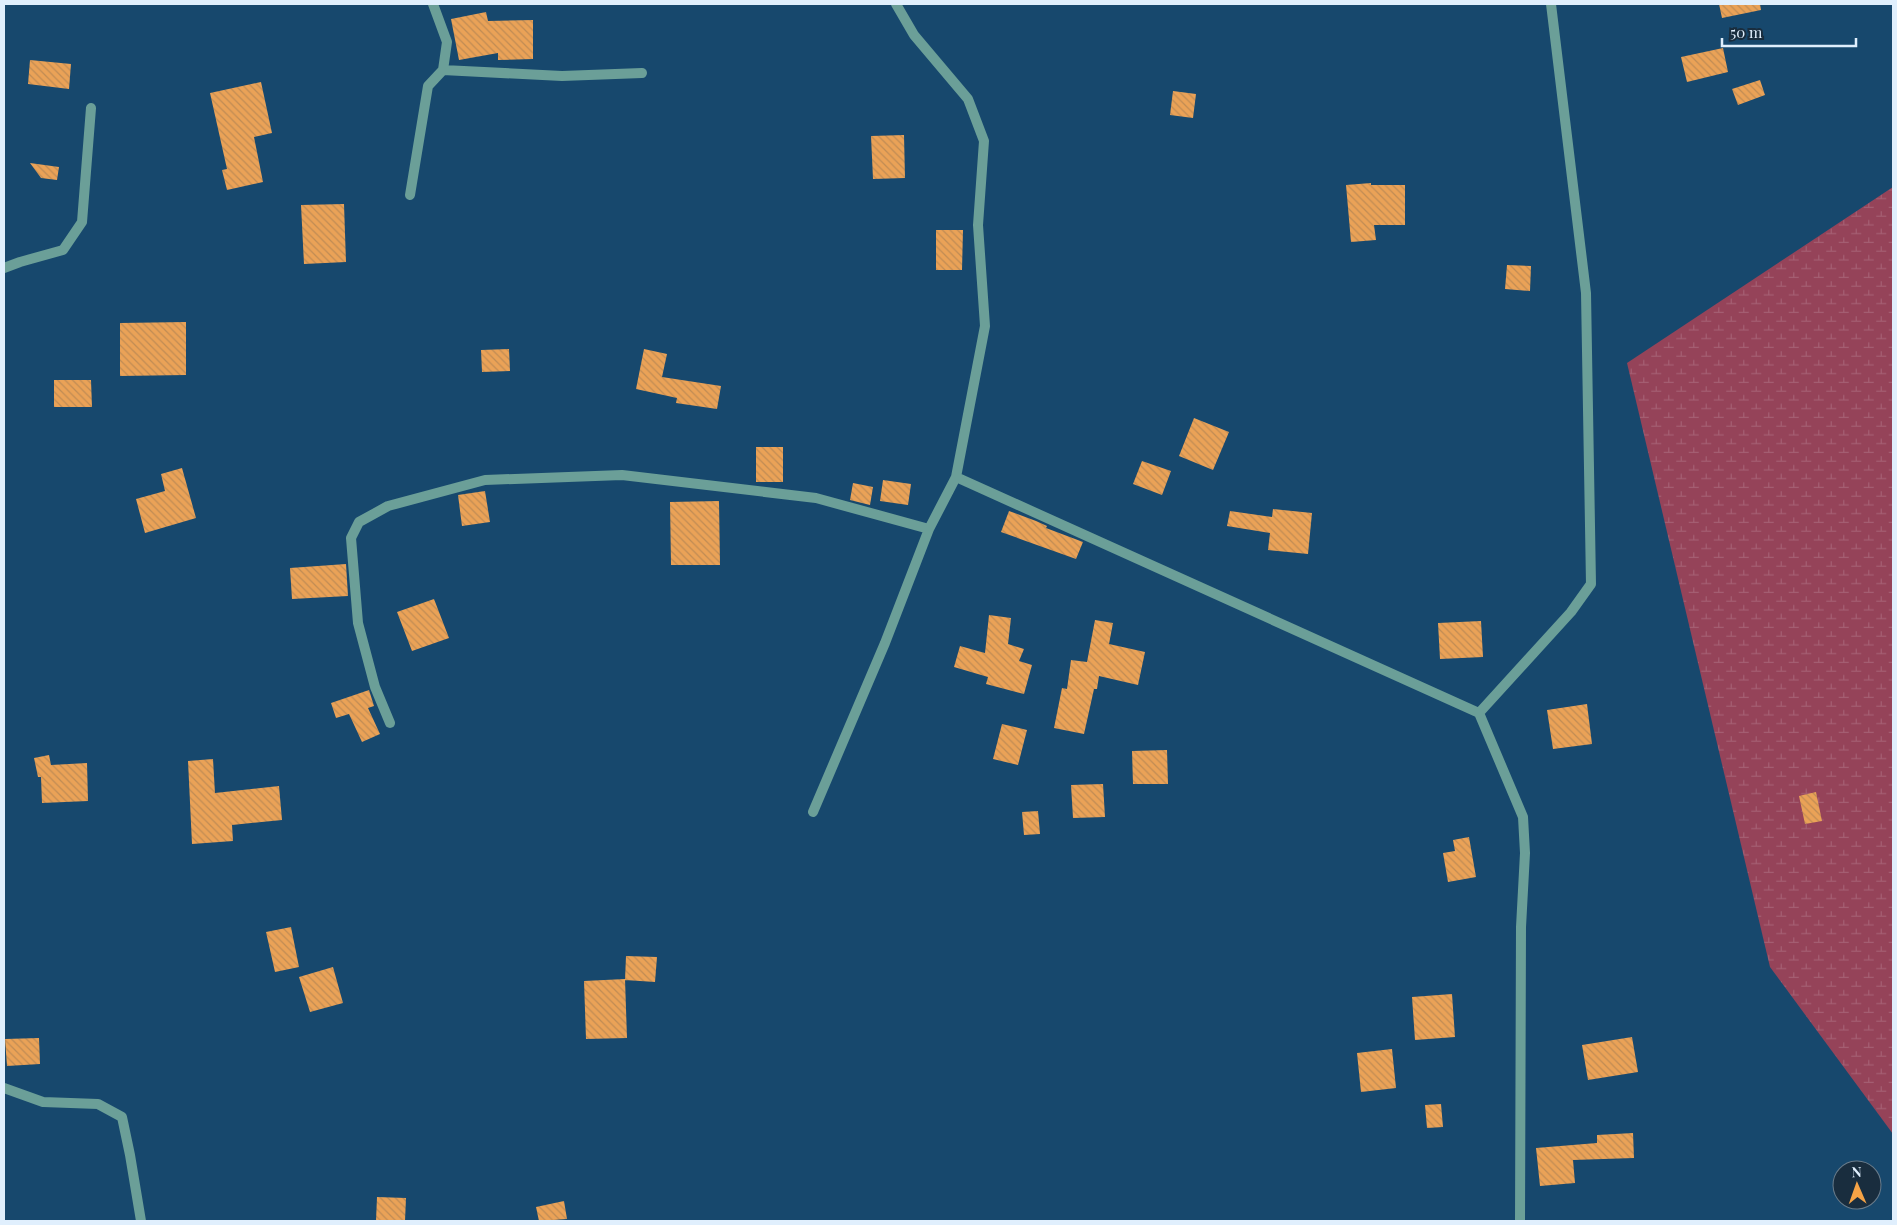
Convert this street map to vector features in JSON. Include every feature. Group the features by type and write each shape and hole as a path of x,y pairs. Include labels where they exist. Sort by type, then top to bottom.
{"street":[{"path":"410,195 428,86 443,70 446,42 433,4"},
{"path":"813,812 885,643 929,529 956,477 985,326 978,225 984,141 968,99 914,36 896,4"},
{"path":"1479,713 1571,612 1591,584 1586,293 1551,4"},
{"path":"443,70 562,76 642,73"},
{"path":"4,268 64,250 82,222 91,108"},
{"path":"390,723 375,686 358,623 351,538 359,522 388,506 485,480 622,475 816,498 929,529"},
{"path":"956,477 1479,713 1522,816 1525,854 1521,926 1520,1221"},
{"path":"4,1088 43,1102 98,1104 122,1117 142,1221"}],"green space":[{"path":"1893,187 1893,1134 1770,967 1627,363"}],"building":[{"path":"1719,4 1760,4 1761,10 1722,18"},
{"path":"486,12 488,21 533,20 533,59 498,60 498,53 459,60 451,19"},
{"path":"1723,48 1728,72 1687,82 1681,57"},
{"path":"30,60 71,64 69,89 28,84"},
{"path":"1760,80 1765,95 1738,105 1732,89"},
{"path":"261,82 272,133 254,137 263,182 227,190 222,170 227,169 210,93"},
{"path":"1173,91 1196,94 1193,118 1170,115"},
{"path":"904,135 905,178 873,179 871,136"},
{"path":"30,163 59,167 57,180 41,178"},
{"path":"1371,183 1371,185 1405,185 1405,225 1374,225 1376,240 1351,242 1346,185"},
{"path":"344,204 346,262 304,264 301,205"},
{"path":"936,230 963,230 962,270 936,270"},
{"path":"1507,265 1531,266 1530,291 1505,289"},
{"path":"186,322 186,375 120,376 120,323"},
{"path":"509,349 510,371 482,372 481,350"},
{"path":"644,349 667,354 662,377 721,386 717,409 676,403 677,398 636,389"},
{"path":"54,380 91,380 92,407 54,407"},
{"path":"1194,418 1229,432 1213,470 1179,456"},
{"path":"756,447 783,447 783,482 756,482"},
{"path":"1142,461 1171,471 1162,495 1133,484"},
{"path":"182,468 196,518 145,533 136,499 165,491 161,474"},
{"path":"883,480 911,484 908,505 880,501"},
{"path":"853,483 873,487 870,505 850,500"},
{"path":"485,491 490,522 462,526 458,495"},
{"path":"719,501 720,565 671,565 670,502"},
{"path":"1273,509 1312,513 1308,554 1268,550 1270,533 1227,526 1230,511 1272,517"},
{"path":"1009,511 1083,542 1076,559 1001,532"},
{"path":"346,564 348,596 292,599 290,568"},
{"path":"434,599 449,638 412,651 397,612"},
{"path":"989,615 1011,618 1008,644 1024,649 1019,661 1032,665 1024,694 986,684 988,677 954,667 960,646 985,653"},
{"path":"1095,620 1113,623 1109,644 1145,652 1138,685 1099,676 1097,689 1094,689 1084,734 1054,728 1062,688 1067,689 1071,660 1087,662"},
{"path":"1481,621 1483,657 1440,659 1438,623"},
{"path":"369,690 374,706 368,708 380,734 362,742 349,714 336,718 331,703"},
{"path":"1587,704 1592,744 1553,749 1547,710"},
{"path":"1002,724 1027,730 1018,765 993,759"},
{"path":"1167,750 1168,784 1133,784 1132,751"},
{"path":"49,755 51,765 87,763 88,801 42,803 41,777 38,777 34,758"},
{"path":"213,759 215,793 279,786 282,820 232,825 233,841 192,844 188,761"},
{"path":"1103,784 1105,817 1073,818 1071,785"},
{"path":"1816,792 1822,821 1805,824 1799,796"},
{"path":"1038,811 1040,834 1024,835 1022,812"},
{"path":"1469,837 1476,877 1448,882 1443,853 1455,851 1453,840"},
{"path":"291,927 299,967 275,972 266,932"},
{"path":"626,956 657,957 655,982 625,980"},
{"path":"333,967 343,1003 310,1012 299,977"},
{"path":"625,979 627,1038 586,1039 584,981"},
{"path":"1452,994 1455,1037 1415,1040 1412,997"},
{"path":"1632,1037 1638,1072 1588,1080 1582,1045"},
{"path":"39,1038 40,1064 7,1066 5,1039"},
{"path":"1392,1049 1396,1088 1361,1092 1357,1053"},
{"path":"1441,1104 1443,1127 1427,1128 1425,1105"},
{"path":"1633,1133 1634,1158 1573,1160 1575,1183 1540,1186 1536,1148 1597,1143 1597,1135"},
{"path":"377,1197 406,1198 405,1221 376,1221"},
{"path":"564,1201 567,1219 539,1221 536,1207"}]}
